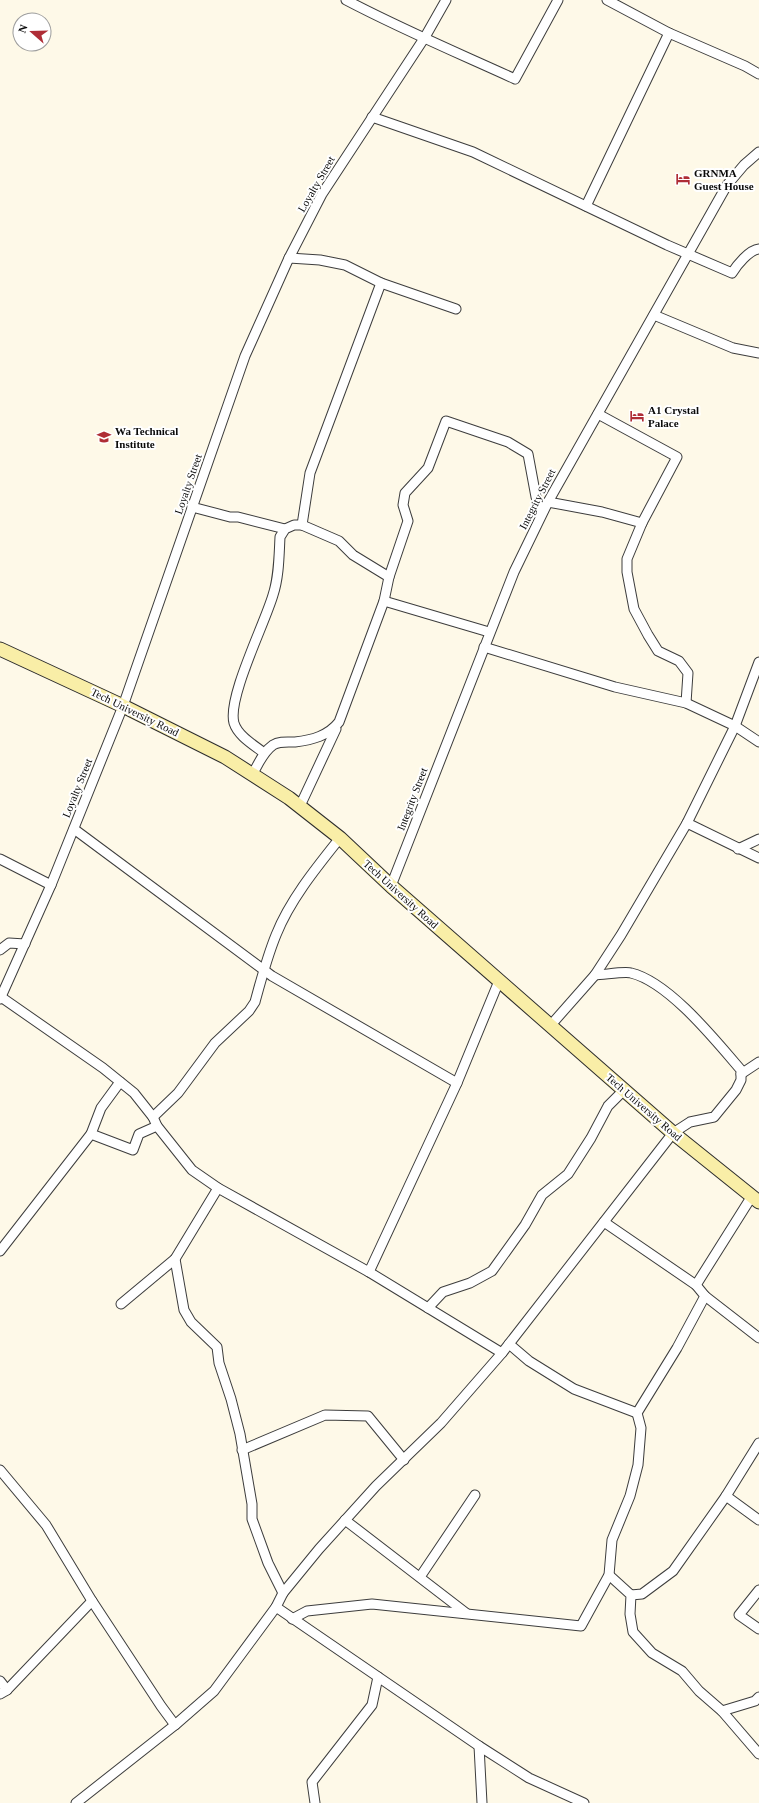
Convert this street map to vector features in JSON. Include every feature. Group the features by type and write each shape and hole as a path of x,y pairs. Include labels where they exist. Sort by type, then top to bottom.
{"street":[{"path":"346,0 399,27 425,37 515,80 558,0"},
{"name":"Loyalty Street","path":"1,998 51,885 123,706 245,356 289,258 322,194 425,37 446,0"},
{"path":"607,0 669,32 745,66 759,74"},
{"path":"586,206 669,32"},
{"path":"372,117 473,152 687,255 732,273 743,260 756,249 759,249"},
{"name":"Integrity Street","path":"391,886 489,632 514,572 543,511 728,184 744,165 759,152"},
{"path":"289,258 320,260 345,265 381,283 456,309"},
{"path":"302,525 310,472 381,283"},
{"path":"654,315 733,348 759,353"},
{"path":"598,414 677,457 642,523 627,559 627,572 634,609 658,651 679,661 688,673 686,703"},
{"path":"300,806 339,722 384,601 389,577 408,521 402,505 405,493 428,468 446,421 508,442 528,454 536,497 543,511"},
{"path":"548,502 602,512 642,523"},
{"path":"192,507 285,529"},
{"path":"264,753 243,736 234,723 234,707 242,678 274,594 280,537 285,529 294,525 302,525 339,541 352,555 389,577"},
{"path":"384,601 489,632"},
{"path":"484,647 615,687 686,703 735,726 759,742"},
{"name":"Tech University Road","path":"0,649 123,706 226,757 253,773 300,806 340,838 391,886 673,1133 756,1199"},
{"path":"550,1026 595,975 621,935 686,823 735,726 759,662"},
{"path":"253,773 264,753 274,745 280,742 310,740 327,734 339,722"},
{"path":"686,823 759,858"},
{"path":"74,829 264,970 457,1083"},
{"path":"153,1116 178,1093 214,1043 249,1011 255,1002 276,935 290,906 340,838"},
{"path":"738,849 759,839"},
{"path":"0,859 51,885"},
{"path":"0,950 9,943 25,944"},
{"path":"76,1803 214,1691 276,1607 283,1593 319,1549 376,1486 441,1423 502,1353 673,1133 690,1122 714,1117 736,1090 740,1080 741,1070 704,1029 654,983 630,972 595,975"},
{"path":"369,1272 457,1083 499,981"},
{"path":"1,998 103,1068 134,1093 153,1116 157,1126 192,1170 218,1188 369,1272 502,1353"},
{"path":"741,1074 756,1067"},
{"path":"0,1251 91,1134 101,1108 120,1082"},
{"path":"428,1308 443,1292 470,1283 492,1271 525,1225 542,1195 568,1174 591,1138 608,1106 624,1090"},
{"path":"91,1134 133,1150 139,1134 157,1126"},
{"path":"121,1304 175,1259 218,1188"},
{"path":"696,1285 756,1199"},
{"path":"604,1222 696,1285 705,1296 759,1338"},
{"path":"175,1259 184,1310 191,1322 217,1347 219,1363 231,1399 240,1434 252,1504 252,1519 268,1563 283,1593"},
{"path":"292,1619 307,1611 372,1604 581,1626 609,1576 612,1540 630,1496 638,1465 641,1428 637,1413 677,1348 705,1296"},
{"path":"509,1344 530,1361 574,1389 637,1413"},
{"path":"242,1450 325,1415 368,1416 404,1460"},
{"path":"609,1576 631,1594 642,1594 673,1571 726,1496 759,1443"},
{"path":"0,1470 46,1525 92,1601 161,1706 175,1724"},
{"path":"420,1577 475,1495"},
{"path":"726,1496 759,1520"},
{"path":"345,1520 466,1613"},
{"path":"759,1590 739,1615 759,1629"},
{"path":"631,1594 630,1614 633,1632 652,1653 682,1671 699,1691 722,1710 759,1754"},
{"path":"0,1682 3,1692 92,1601"},
{"path":"276,1607 479,1746 529,1778 584,1803"},
{"path":"315,1803 312,1782 372,1705 378,1677"},
{"path":"722,1710 754,1701 759,1697"},
{"path":"479,1746 482,1803"}],"place":[{"name":"GRNMA Guest House","path":"683,179"},
{"name":"A1 Crystal Palace","path":"637,416"},
{"name":"Wa Technical Institute","path":"104,437"}]}
